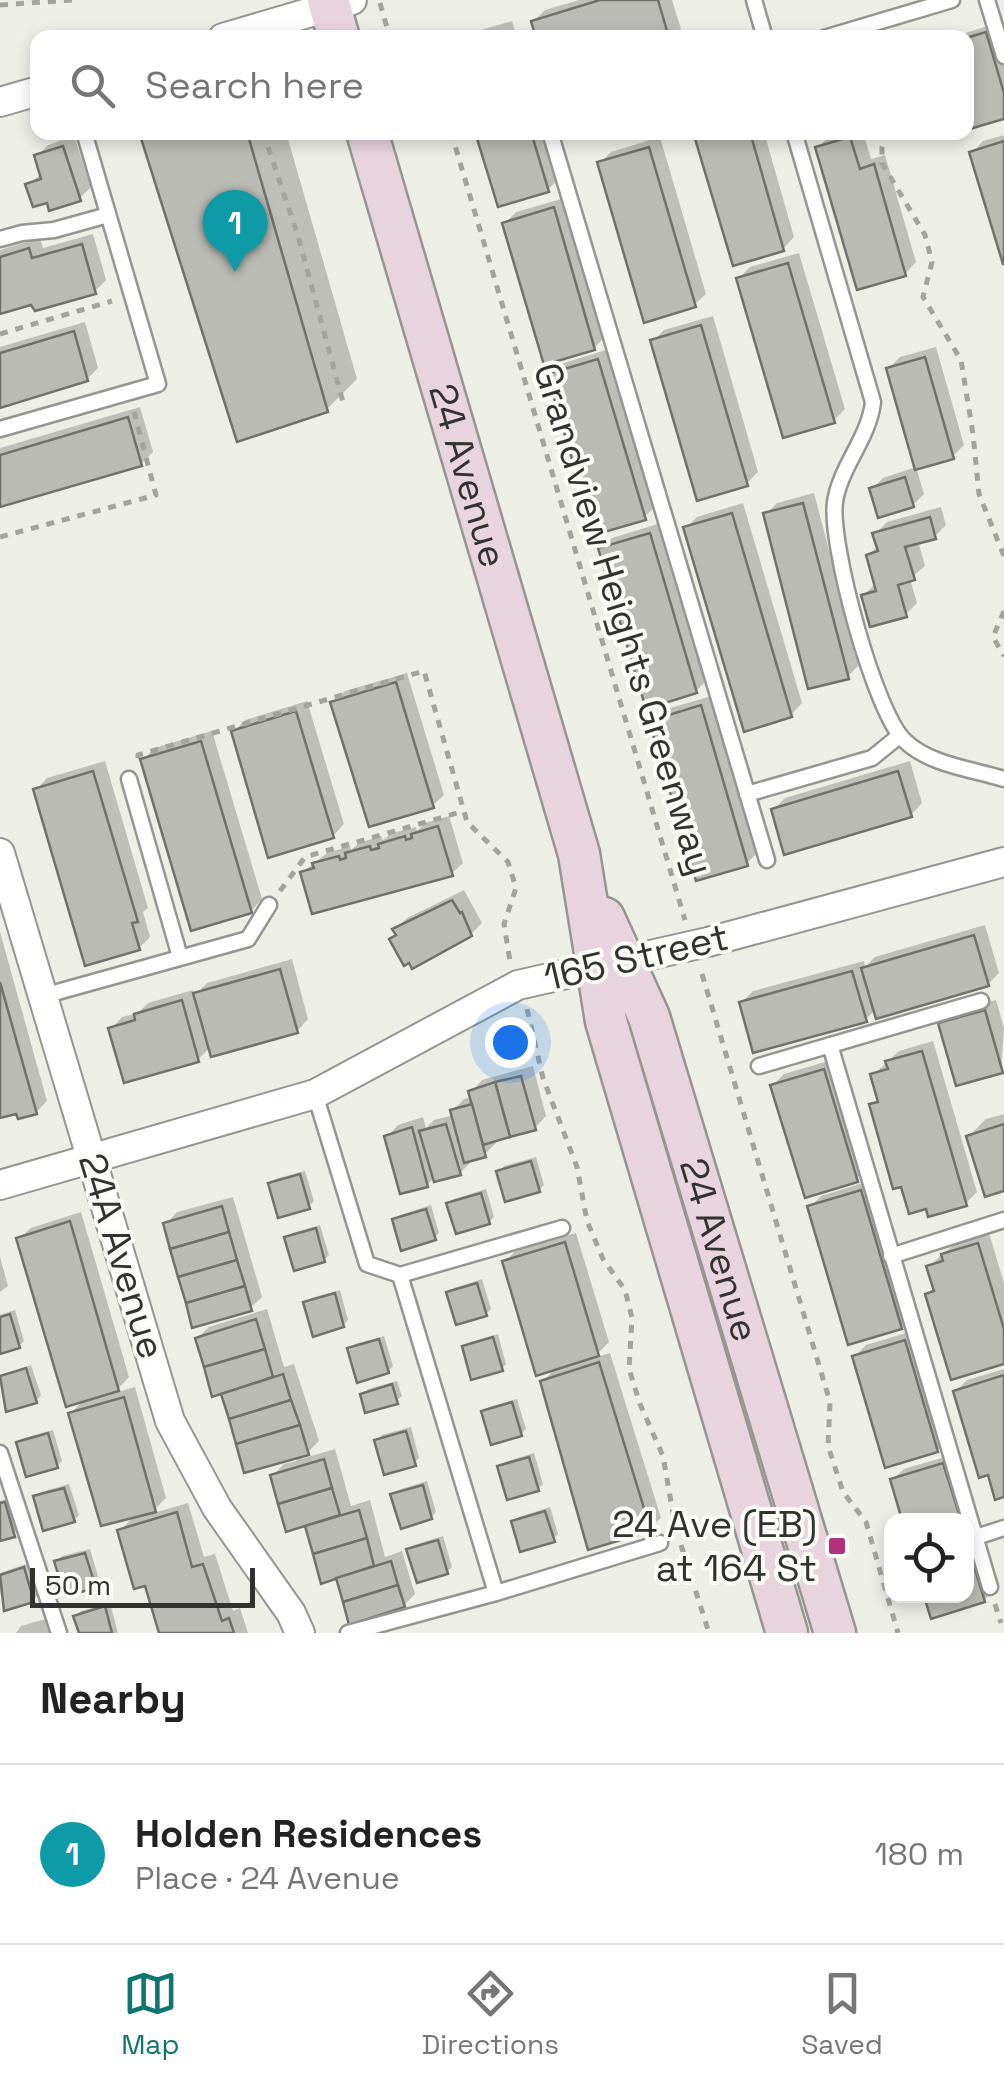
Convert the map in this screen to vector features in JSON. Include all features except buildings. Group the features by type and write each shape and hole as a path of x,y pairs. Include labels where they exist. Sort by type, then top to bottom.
{"main road":[{"name":"24 Avenue","path":"369,140 610,963 612,1039 787,1633"},
{"name":"24 Avenue","path":"610,963 649,1017 835,1633"}],"street":[{"path":"257,30 337,11"},
{"path":"0,102 30,93"},
{"name":"24A Avenue","path":"0,853 170,1421 217,1508 291,1612 300,1633"},
{"name":"165 Street","path":"0,1185 315,1094 518,984 693,944 1004,862"}],"lane":[{"path":"754,0 763,30"},
{"path":"851,30 952,0"},
{"path":"987,0 1004,56"},
{"path":"0,429 158,384 86,140"},
{"path":"552,140 767,860"},
{"path":"796,140 873,402 871,418 835,499 834,531 863,645 893,729 908,745 939,761 1004,780"},
{"path":"0,239 108,215"},
{"path":"747,794 872,758 899,736"},
{"path":"128,779 180,957"},
{"path":"43,996 248,939 269,905"},
{"path":"759,1066 981,1001"},
{"path":"830,1045 990,1587"},
{"path":"315,1094 367,1264 400,1275 562,1228"},
{"path":"891,1256 1004,1220"},
{"path":"400,1275 496,1593"},
{"path":"0,1453 59,1633"},
{"path":"976,1537 1004,1528"},
{"path":"348,1633 660,1544"}],"path":[{"path":"0,5 73,0"},
{"path":"379,0 387,30"},
{"path":"267,140 298,236 344,406"},
{"name":"Grandview Heights Greenway","path":"453,140 830,1402 828,1446 843,1492 866,1522 898,1633"},
{"path":"885,140 882,164 925,235 932,262 923,296 961,360 979,494 1004,556"},
{"path":"0,334 132,296"},
{"path":"0,537 156,495 129,392"},
{"path":"1004,612 994,637 1004,656"},
{"path":"128,779 126,769 140,765 138,756 424,671 467,822 508,862 516,888 504,924 506,952 531,1022 543,1078 578,1167 587,1221 603,1259 625,1290 632,1318 628,1369 663,1456 674,1524 709,1633"},
{"path":"269,905 305,858 464,811"}],"place":[{"name":"Holden Residences","path":"235,272"},
{"name":"24 Ave (EB) at 164 St","path":"837,1546"}]}
